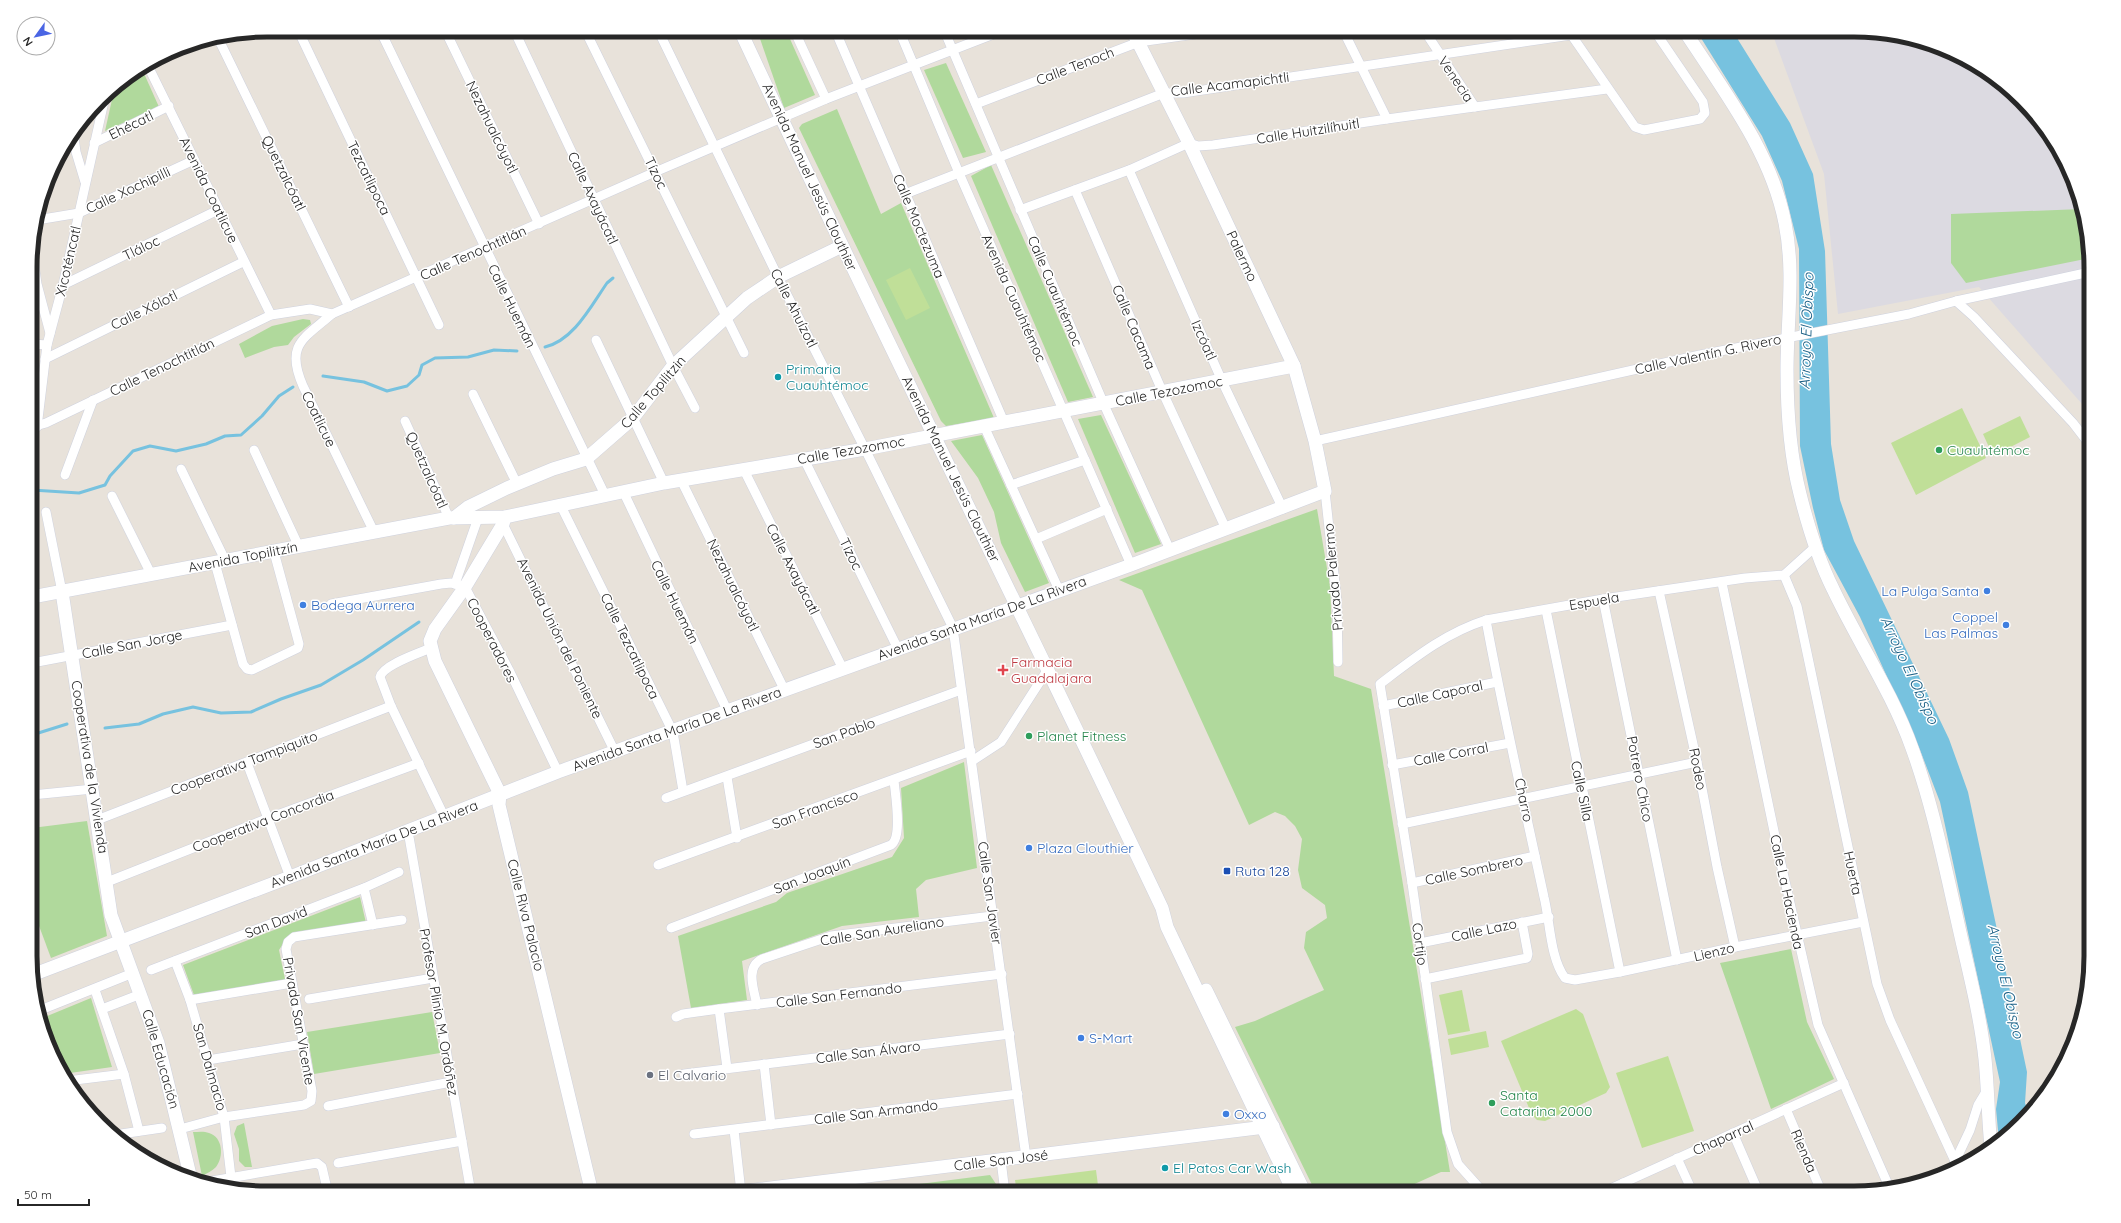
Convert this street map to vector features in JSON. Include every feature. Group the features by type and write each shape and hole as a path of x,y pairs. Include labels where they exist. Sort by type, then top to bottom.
{"street":[{"name":"Tezcatlipoca","path":"301,37 439,325"},
{"name":"Calle Huemán","path":"383,37 586,459 605,495"},
{"name":"Nezahualcóyotl","path":"448,37 539,224"},
{"name":"Calle Axayácatl","path":"517,37 673,366 695,408"},
{"name":"Tízoc","path":"588,37 744,353"},
{"name":"Calle Ahuízotl","path":"661,37 778,277 953,628"},
{"name":"Avenida Manuel Jesús Clouthier","path":"743,37 842,246 1048,669 1162,908 1171,919 1268,1127 1291,1186"},
{"path":"797,37 826,99"},
{"name":"Calle Moctezuma","path":"838,37 1004,422"},
{"name":"Avenida Cuauhtémoc","path":"902,37 959,173 1131,565"},
{"name":"Calle Cuauhtémoc","path":"947,37 1103,404 1170,550"},
{"name":"Calle Tenochtitlán","path":"37,426 271,315 294,310 310,309 332,314 781,118 914,64 986,37"},
{"name":"Palermo","path":"1136,37 1189,143 1294,366 1315,440 1325,491"},
{"name":"Calle Tenoch","path":"976,104 1139,42 1174,37"},
{"path":"1346,37 1387,119"},
{"name":"Venecia","path":"1429,37 1475,107"},
{"name":"Calle Acamapichtli","path":"905,194 1164,93 1183,93 1361,66 1441,56 1542,37"},
{"path":"1572,37 1630,121 1635,127 1644,130 1700,119 1705,114 1703,102 1659,37"},
{"path":"1689,37 1738,112 1762,157 1776,190 1785,222 1789,251 1792,337 1787,371 1792,450 1799,492 1815,547 1832,587 1889,697 1908,739 1928,799 1979,1017 1985,1060 1987,1090 1983,1105 1955,1161"},
{"name":"Quetzalcóatl","path":"220,42 349,307"},
{"name":"Avenida Coatlicue","path":"150,69 169,106 243,262 271,315"},
{"name":"Calle Huitzilíhuitl","path":"1189,143 1198,146 1213,145 1387,119 1607,89"},
{"name":"Xicoténcatl","path":"37,408 50,334 63,285 103,105"},
{"name":"Ehécatl","path":"94,143 169,106"},
{"path":"75,141 76,152 86,183"},
{"path":"1020,210 1129,170 1189,143"},
{"name":"Calle Xochipilli","path":"42,219 79,213 194,160"},
{"name":"Izcóatl","path":"1129,170 1222,381 1283,509"},
{"name":"Calle Cacama","path":"1075,190 1162,393 1226,529"},
{"name":"Tláloc","path":"63,285 218,210"},
{"name":"Calle Topilitzin","path":"452,518 476,502 553,469 586,459 633,418 673,366 747,298 778,277 842,246"},
{"name":"Calle Xólotl","path":"45,359 243,262"},
{"name":"Calle Valentín G. Rivero","path":"1315,440 1433,416 1685,358 1909,314 1956,301 2084,273"},
{"path":"37,284 50,334"},
{"path":"1956,301 1985,328 2073,423 2084,437"},
{"name":"Coatlicue","path":"332,314 309,334 297,348 294,356 296,368 303,386 374,532"},
{"path":"596,340 664,483"},
{"path":"37,344 48,345"},
{"name":"Calle Tezozomoc","path":"452,518 504,520 605,495 664,483 865,449 1162,393 1294,366"},
{"path":"473,394 517,484"},
{"path":"65,475 93,400"},
{"name":"Quetzalcóatl","path":"405,422 452,518"},
{"path":"984,426 1059,590"},
{"path":"254,450 299,547"},
{"name":"Tízoc","path":"804,459 898,649"},
{"path":"1011,485 1084,460"},
{"path":"181,469 220,562 232,625 243,664 247,669 252,670 298,648 299,641 274,552"},
{"name":"Calle Axayácatl","path":"744,470 843,669"},
{"name":"Nezahualcóyotl","path":"681,480 785,691"},
{"name":"Calle Huemán","path":"623,491 728,712"},
{"name":"Avenida Santa María De La Rivera","path":"37,973 290,877 558,772 728,712 1016,605 1131,565 1283,509 1325,491"},
{"name":"Privada Palermo","path":"1325,491 1337,602 1338,662"},
{"path":"112,496 151,574"},
{"name":"Calle Tezcatlipoca","path":"560,506 673,732 684,791"},
{"path":"1036,539 1106,509"},
{"path":"46,512 62,592"},
{"name":"Avenida Topilitzín","path":"37,596 452,518"},
{"path":"460,586 478,518"},
{"path":"444,816 391,706 381,682 381,673 388,667 431,648 430,641 435,629 460,586 504,520"},
{"name":"Avenida Unión del Poniente","path":"504,520 615,752"},
{"path":"1784,575 1815,547"},
{"name":"Espuela","path":"1380,684 1433,644 1471,624 1603,599 1722,583 1745,578 1784,575"},
{"name":"Huerta","path":"1784,575 1797,606 1877,984 1890,1020 1955,1161"},
{"name":"Calle La Hacienda","path":"1722,583 1796,936 1818,1025 1888,1184"},
{"name":"Cooperadores","path":"331,604 441,584 460,586 509,670 558,772"},
{"name":"Rodeo","path":"1660,591 1735,947"},
{"name":"Cooperativa de la Vivienda","path":"62,592 73,656 111,915 120,942"},
{"name":"Potrero Chico","path":"1603,599 1677,960"},
{"name":"Calle Silla","path":"1546,610 1620,972"},
{"name":"Charro","path":"1486,620 1497,682 1524,798 1549,917 1555,960 1559,971 1565,978"},
{"name":"Calle San Jorge","path":"37,662 232,625"},
{"name":"Calle San Javier","path":"953,628 971,751 992,916 1002,974 1026,1157"},
{"name":"Calle Riva Palacio","path":"431,648 435,661 500,794 500,805 590,1186"},
{"path":"972,761 1001,742 1048,669"},
{"name":"Calle Caporal","path":"1383,706 1497,682"},
{"name":"Cortijo","path":"1380,684 1412,883 1447,1132 1458,1164 1478,1186"},
{"name":"San Pablo","path":"666,798 961,690"},
{"name":"Cooperativa Tampiquito","path":"97,820 391,706"},
{"name":"Calle Corral","path":"1392,765 1510,742"},
{"name":"San Francisco","path":"658,865 737,838 971,751"},
{"name":"Cooperativa Concordia","path":"107,882 269,818 419,762"},
{"path":"1402,824 1697,762"},
{"path":"247,763 290,877"},
{"path":"727,776 737,838"},
{"name":"San Joaquín","path":"671,928 891,845 896,839 898,827 894,780"},
{"path":"37,794 93,789"},
{"name":"Profesor Plinio M. Ordóñez","path":"408,831 470,1186"},
{"name":"Calle Sombrero","path":"1412,883 1536,856"},
{"name":"San David","path":"151,970 364,888 399,872"},
{"path":"364,888 373,925 402,920"},
{"name":"Calle San Aureliano","path":"757,1005 752,966 762,959 831,936 992,916"},
{"name":"Calle Lazo","path":"1420,943 1549,917"},
{"path":"1425,979 1527,958 1528,954 1522,922"},
{"name":"Lienzo","path":"1565,978 1575,980 1620,972 1735,947 1863,922"},
{"name":"Privada San Vicente","path":"224,1117 304,1105 311,1101 312,1091 286,950 288,942 294,938 373,925"},
{"name":"Calle Educación","path":"120,942 141,994 158,1043 190,1173"},
{"name":"San Dalmacio","path":"175,961 190,1000 224,1117 231,1177"},
{"path":"43,1009 95,990 133,973"},
{"name":"Calle San Fernando","path":"676,1017 683,1014 719,1009 1002,974"},
{"path":"308,999 433,978"},
{"path":"190,1000 292,983"},
{"path":"95,990 124,1074 139,1131"},
{"path":"102,1009 141,994"},
{"path":"719,1009 727,1068"},
{"name":"Calle San Álvaro","path":"684,1074 1010,1034"},
{"path":"208,1060 303,1044"},
{"path":"764,1064 771,1125"},
{"path":"74,1080 124,1074"},
{"path":"328,1106 451,1082"},
{"name":"Chaparral","path":"1617,1186 1844,1083"},
{"name":"Calle San Armando","path":"694,1134 1018,1094"},
{"path":"1983,1105 1991,1141"},
{"name":"Rienda","path":"1786,1109 1819,1186"},
{"path":"180,1129 224,1117"},
{"name":"Avenida Manuel Jesús Clouthier","path":"1268,1127 1301,1186"},
{"name":"Calle San José","path":"816,1186 1001,1160 1268,1127"},
{"path":"121,1134 162,1128"},
{"path":"734,1130 735,1186"},
{"path":"1733,1133 1756,1186"},
{"path":"338,1162 462,1141"},
{"path":"1677,1158 1690,1186"},
{"path":"1001,1160 1004,1186"},
{"path":"215,1180 312,1163 321,1165 326,1186"}],"shaded area":[{"path":"1774,37 1869,37 1899,41 1942,54 1982,76 2006,94 2037,127 2053,152 2067,179 2080,222 2084,252 2084,406 1979,287 1838,314 1824,174"}],"green space":[{"path":"759,37 789,37 815,95 784,108"},
{"path":"946,63 986,152 963,158 924,70"},
{"path":"144,73 159,107 105,131 113,96"},
{"path":"837,109 881,214 901,203 994,418 946,426 941,421 799,128 802,124"},
{"path":"991,165 1093,397 1068,402 971,176"},
{"path":"2077,209 2080,222 2084,259 1966,283 1951,263 1951,214"},
{"path":"910,268 930,308 906,320 886,280"},
{"path":"303,319 310,320 311,324 294,337 288,345 274,347 245,358 239,344 272,326"},
{"name":"Cuauhtémoc","path":"1962,408 1986,458 1916,495 1891,443"},
{"path":"1101,415 1161,544 1135,553 1078,419"},
{"path":"2020,416 2030,437 1993,456 1983,434"},
{"path":"982,435 1049,583 1025,592 1001,543 994,512 978,478 951,441"},
{"path":"1317,509 1330,586 1334,676 1371,689 1450,1172 1441,1172 1410,1186 1313,1186 1235,1027 1255,1021 1324,990 1304,948 1306,932 1327,918 1325,905 1302,888 1298,870 1302,839 1295,826 1285,816 1275,812 1249,825 1142,590 1119,580"},
{"path":"964,762 977,868 926,880 916,889 919,917 842,926 742,961 747,1000 691,1008 678,936 776,902 787,893 892,857 904,838 901,788"},
{"path":"87,821 107,936 51,958 37,920 37,827"},
{"path":"360,897 366,923 286,939 279,950 285,979 282,983 194,995 183,965"},
{"path":"1791,949 1807,1022 1834,1079 1771,1109 1720,963"},
{"path":"1462,990 1470,1031 1448,1035 1439,995"},
{"path":"91,998 112,1067 69,1073 54,1044 45,1017"},
{"path":"1576,1009 1583,1014 1610,1087 1606,1093 1545,1121 1537,1120 1532,1115 1501,1041"},
{"path":"432,1012 440,1053 314,1074 307,1032"},
{"path":"1486,1031 1489,1047 1451,1055 1448,1039"},
{"path":"1668,1056 1694,1131 1642,1148 1616,1073"},
{"path":"244,1123 252,1167 245,1167 239,1161 239,1149 234,1134 237,1126"},
{"path":"193,1132 205,1132 214,1135 221,1148 219,1163 211,1171 202,1176"},
{"path":"1096,1170 1098,1186 1016,1186 1015,1180"},
{"path":"990,1175 996,1186 904,1186"}],"water":[{"name":"Arroyo El Obispo","path":"1700,37 1736,37 1790,123 1813,174 1825,251 1831,444 1840,500 1854,541 1949,739 1968,792 2027,1072 2025,1103 2027,1108 1998,1135 1996,1109 2000,1082 1940,802 1920,750 1860,617 1824,550 1813,508 1800,446 1799,249 1782,181 1762,136"}],"waterway":[{"path":"545,347 565,337 573,330 588,312 607,283 613,278"},
{"path":"323,376 364,382 387,391 407,386 419,375 422,365 435,358 468,357 494,350 517,351"},
{"path":"37,490 79,493 105,485 110,476 133,451 150,446 176,451 206,444 225,436 241,435 262,416 279,396 293,387"},
{"path":"105,728 139,724 163,714 193,707 221,713 251,712 281,699 321,685 363,660 419,622"},
{"path":"37,733 67,724"}],"place":[{"name":"Primaria Cuauhtémoc","path":"778,377"},
{"name":"Cuauhtémoc","path":"1939,450"},
{"name":"La Pulga Santa","path":"1987,591"},
{"name":"Bodega Aurrera","path":"303,605"},
{"name":"Coppel Las Palmas","path":"2006,625"},
{"name":"Farmacia Guadalajara","path":"1003,670"},
{"name":"Planet Fitness","path":"1029,736"},
{"name":"Plaza Clouthier","path":"1029,848"},
{"name":"Ruta 128","path":"1227,871"},
{"name":"S-Mart","path":"1081,1038"},
{"name":"El Calvario","path":"650,1075"},
{"name":"Santa Catarina 2000","path":"1492,1103"},
{"name":"Oxxo","path":"1226,1114"},
{"name":"El Patos Car Wash","path":"1165,1168"}]}
